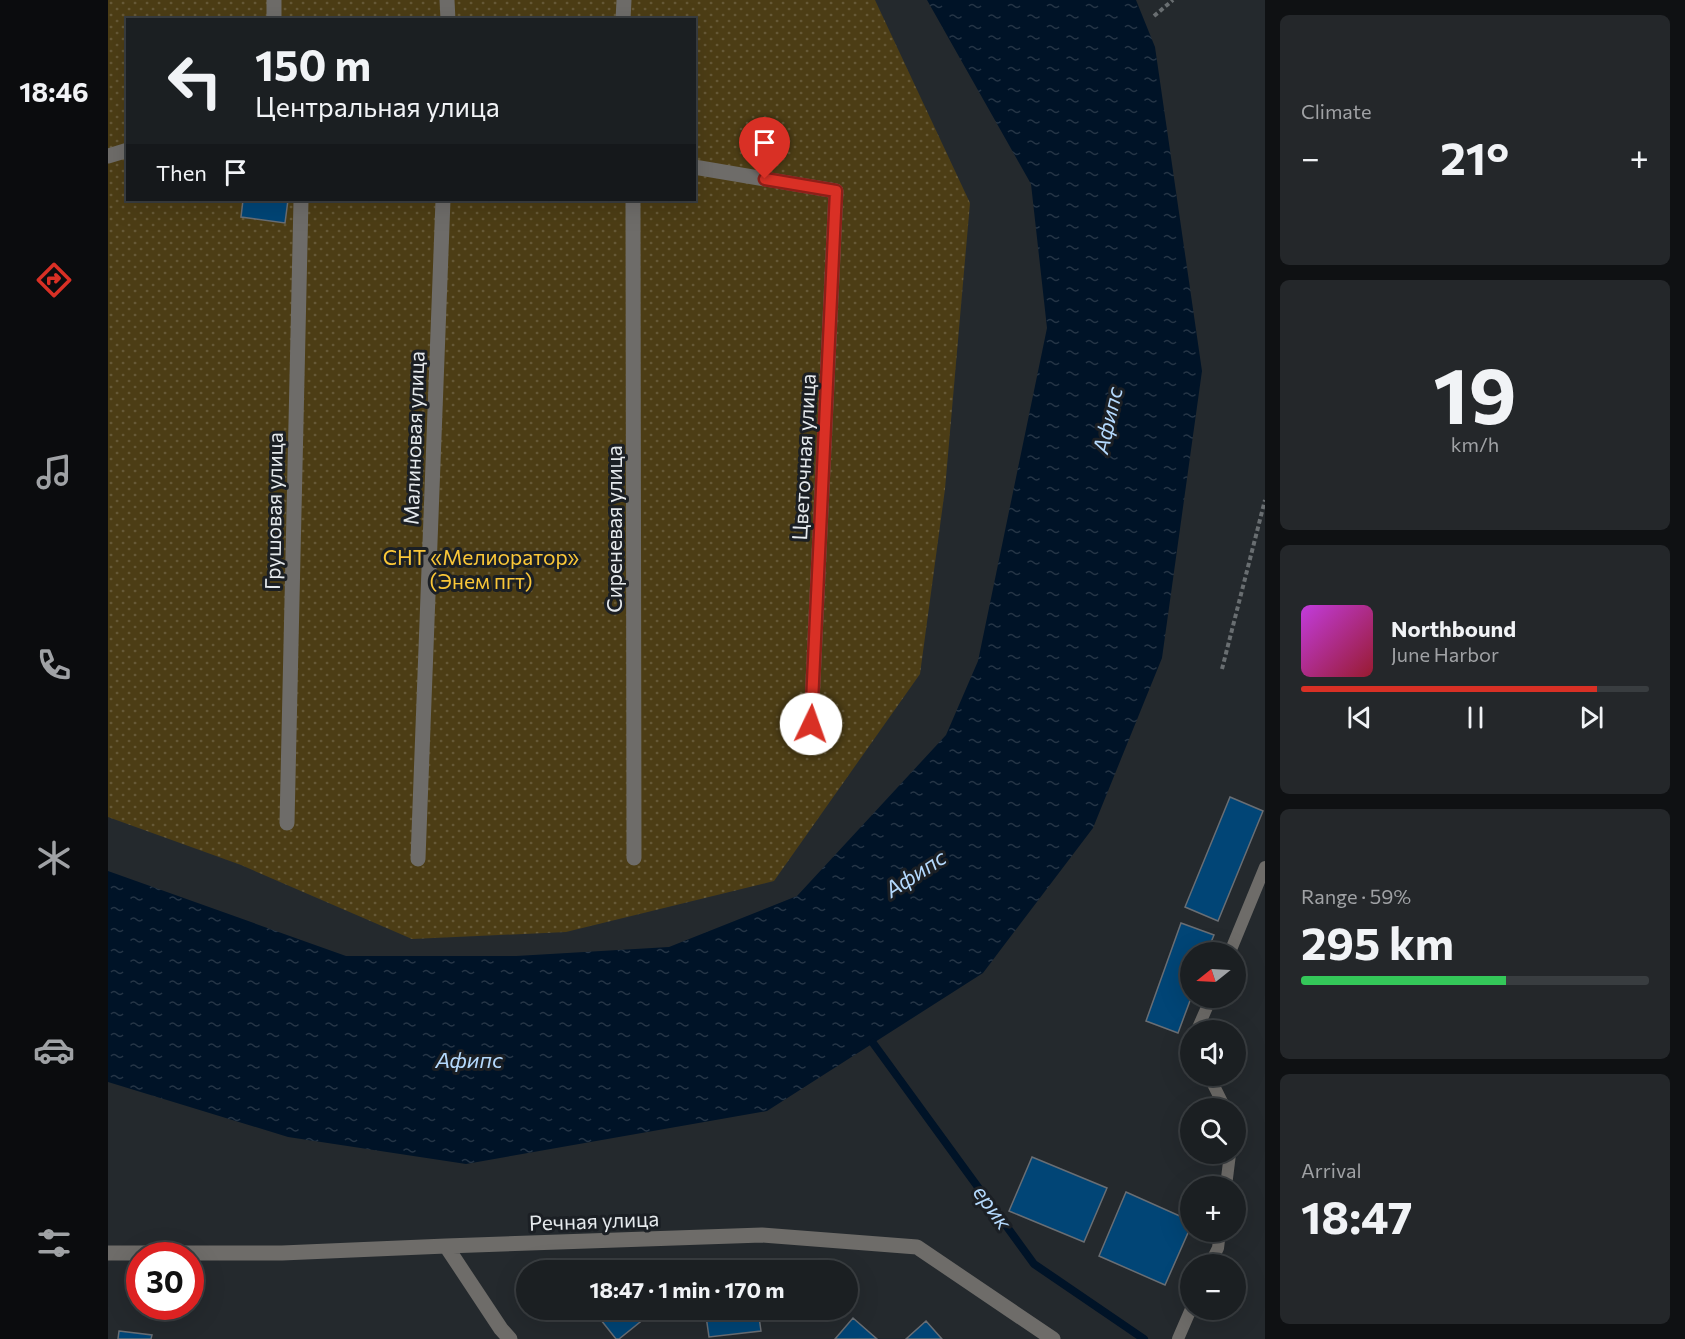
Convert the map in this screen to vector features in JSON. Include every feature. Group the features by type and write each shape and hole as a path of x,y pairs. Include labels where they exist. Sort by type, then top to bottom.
{"street":[{"path":"274,0 274,18"},
{"path":"447,0 448,18"},
{"path":"623,18 624,0"},
{"path":"108,156 126,151"},
{"name":"Цветочная улица","path":"696,167 836,191 811,724"},
{"name":"Грушовая улица","path":"287,823 302,201"},
{"name":"Малиновая улица","path":"418,859 443,201"},
{"name":"Сиреневая улица","path":"633,201 634,858"},
{"name":"Речная улица","path":"108,1253 282,1253 762,1235 917,1247 1053,1339"},
{"path":"446,1246 510,1339"}],"lane":[{"path":"1234,942 1265,867"},
{"path":"1178,1339 1186,1320"}],"path":[{"path":"1154,16 1173,0"},
{"path":"1222,669 1265,500"}],"green space":[{"name":"СНТ «Мелиоратор» (Энем пгт)","path":"108,0 875,0 970,203 945,489 920,674 774,881 566,932 412,939 241,865 108,817"}],"water":[{"name":"Афипс","path":"927,0 1136,0 1155,47 1202,371 1162,658 1093,828 983,973 767,1111 466,1164 288,1137 108,1082 108,871 346,956 516,956 669,947 797,896 946,735 978,661 1047,328 1031,184"}],"building":[{"path":"243,201 288,201 285,223 241,217"},
{"path":"1230,797 1263,811 1218,921 1185,907"},
{"path":"1181,923 1214,935 1211,942 1180,942 1180,1008 1187,1008 1183,1020 1180,1020 1178,1033 1146,1021"},
{"path":"1032,1157 1107,1188 1084,1242 1009,1211"},
{"path":"1126,1192 1180,1216 1180,1242 1184,1242 1165,1285 1099,1256"},
{"path":"601,1320 643,1320 619,1339 616,1339"},
{"path":"707,1320 759,1320 761,1331 709,1337"},
{"path":"851,1320 855,1320 877,1339 835,1339"},
{"path":"926,1321 942,1339 906,1339"},
{"path":"119,1331 152,1335 151,1339 118,1339"}],"waterway":[{"name":"ерик","path":"873,1043 1034,1264 1144,1339"}],"route":[{"path":"765,179 836,191 811,724"}]}
